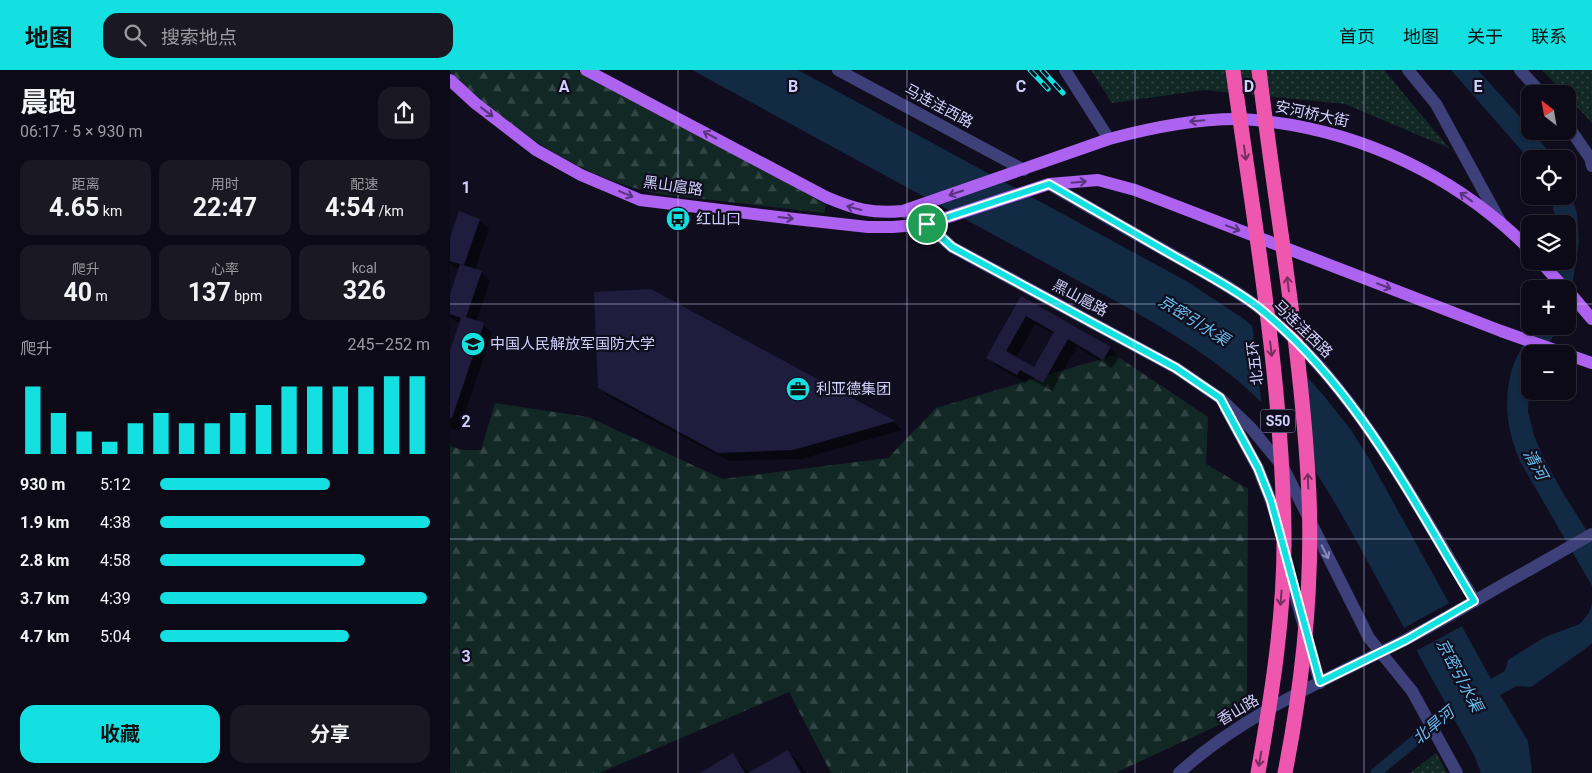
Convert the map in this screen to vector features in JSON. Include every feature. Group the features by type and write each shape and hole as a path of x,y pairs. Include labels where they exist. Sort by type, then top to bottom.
{"highway":[{"name":"北五环","path":"1234,70 1272,358 1284,525 1283,582 1279,626 1271,701 1258,773"},
{"name":"S50","path":"1259,70 1301,392 1308,477 1309,537 1305,626 1291,742 1285,773"}],"main road":[{"path":"586,70 826,197 852,208 873,212 903,211"},
{"name":"黑山扈路","path":"450,80 475,103 536,150 581,175 640,200 868,227 892,227 927,224 1049,184"},
{"name":"安河桥大街","path":"903,211 1109,139 1180,123 1253,119 1320,130 1360,142 1416,166 1449,184 1501,223 1521,242"},
{"path":"1049,184 1098,180 1135,190 1502,331 1574,355 1592,363"},
{"path":"1548,270 1557,280"},
{"path":"1576,301 1591,318"}],"street":[{"name":"马连洼西路","path":"838,70 1024,170"},
{"path":"1065,70 1109,139"},
{"path":"1408,70 1436,104 1501,223"},
{"path":"1520,70 1534,85"},
{"path":"1576,138 1590,158 1592,166"},
{"name":"马连洼西路","path":"1049,184 1210,276 1257,307 1303,349 1341,391 1371,432 1474,601"},
{"path":"903,211 927,224"},
{"name":"黑山扈路","path":"927,224 952,247 1176,368 1220,398 1251,428 1283,467 1369,638 1412,691 1457,773"},
{"path":"1220,398 1258,468 1271,501 1320,682"},
{"path":"1380,652 1406,640 1592,534"},
{"name":"香山路","path":"1179,773 1193,760 1234,730 1320,682 1380,652"}],"green space":[{"path":"450,70 577,70 598,83 761,168 826,205 824,213 659,194 600,176 546,148 521,131 496,113"},
{"path":"1091,70 1384,70 1449,148 1345,104 1204,90 1112,103"},
{"path":"1542,70 1592,70 1592,123 1576,106 1576,85 1556,85"},
{"path":"1115,355 1208,417 1206,464 1248,489 1247,712 1115,773 831,773 789,692 599,773 450,773 450,446 463,450 481,450 495,403 588,417 723,479 888,458 936,408"},
{"path":"1436,753 1447,773 1410,773"}],"water":[{"name":"京密引水渠","path":"692,70 798,70 1188,282 1244,319 1292,360 1351,430 1371,462 1491,679 1505,671 1508,660 1545,637 1580,624 1589,613 1592,603 1592,643 1531,687 1517,686 1500,695 1528,741 1532,773 1481,773 1474,755 1323,483 1308,460 1275,418 1243,385 1196,350 1130,309"},
{"path":"1451,70 1478,70 1521,118 1521,140 1540,140 1547,150 1521,150"},
{"path":"1552,205 1574,205 1577,213 1579,242 1576,261 1576,215 1555,215"},
{"path":"1556,270 1575,270 1573,280 1555,280"},
{"path":"1528,335 1554,335 1548,345 1523,345"},
{"name":"清河","path":"1521,348 1521,400 1528,400 1528,412 1534,435 1542,455 1563,493 1592,539 1592,586 1520,461 1512,438 1507,404 1509,381"}],"pier":[{"path":"1252,323 1293,358 1312,472 1295,445 1262,408"},
{"path":"1451,602 1464,625 1414,652 1402,629"}],"building":[{"path":"459,211 480,219 464,265 450,261 450,238"},
{"path":"460,264 482,271 466,317 484,323 452,418 450,418 450,351 461,318 450,314 450,295"},
{"path":"651,289 895,421 793,450 718,453 598,388 594,292"},
{"path":"1021,296 1111,347 1103,360 1068,339 1043,383 1020,370 1017,375 986,358","holes":["1026,316 1054,332 1034,367 1006,351"]},
{"path":"788,750 801,773 748,773"},
{"path":"733,753 745,773 700,773"}],"waterway":[{"name":"北旱河","path":"1376,773 1461,702"}],"railway":[{"path":"1030,70 1048,89"},
{"path":"1042,70 1063,93"}],"place":[{"name":"红山口","path":"678,219"},
{"name":"中国人民解放军国防大学","path":"473,344"},
{"name":"利亚德集团","path":"798,389"}],"route":[{"path":"1049,184 1210,276 1257,307 1303,349 1341,391 1371,432 1474,601 1406,640 1320,682 1271,501 1258,468 1220,398 1176,368 952,247 927,224 1049,184"}]}
